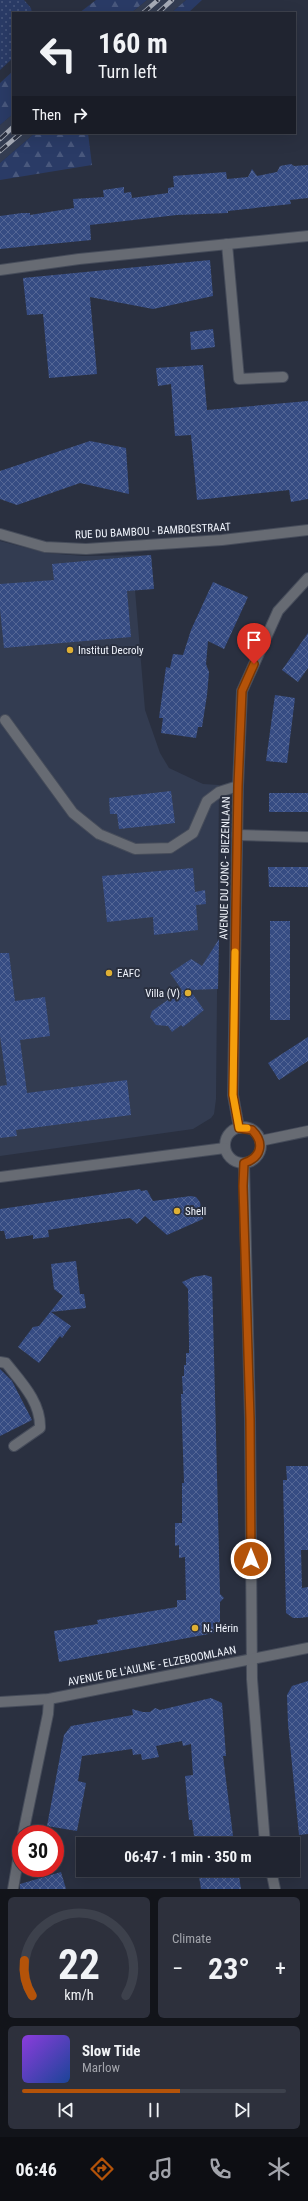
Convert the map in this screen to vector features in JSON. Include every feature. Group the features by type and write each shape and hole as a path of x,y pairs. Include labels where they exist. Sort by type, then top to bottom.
{"street":[{"path":"0,270 79,259 308,236"},
{"path":"227,244 239,379 283,377"},
{"name":"RUE DU BAMBOU - BAMBOESTRAAT","path":"0,534 45,547 86,549 222,540 308,530"},
{"name":"AVENUE DU JONC - BIEZENLAAN","path":"239,1128 233,1095 238,786 242,691 278,611 308,578"},
{"path":"5,720 73,813 99,834 135,849 170,848 193,833 207,800 218,792 238,786"},
{"path":"237,835 308,837"},
{"path":"239,1128 252,1130 260,1141 260,1149 257,1156 252,1161 244,1163 231,1159 225,1148 228,1135 239,1128"},
{"path":"260,1141 308,1131"},
{"path":"0,1178 225,1148"},
{"path":"244,1163 250,1419 252,1659 257,1753 264,1837"},
{"path":"0,1362 6,1363 32,1396 40,1418 40,1428 14,1446"},
{"name":"AVENUE DE L'AULNE - ELZEBOOMLAAN","path":"0,1702 49,1699 308,1648"},
{"path":"25,1825 48,1714 49,1699"},
{"path":"12,1889 14,1877"},
{"path":"272,1877 275,1889"}],"shaded area":[{"path":"147,0 186,0 172,12 132,12"},
{"path":"12,115 12,134 34,134 0,163 0,125"},
{"path":"0,541 46,553 83,556 151,555 154,589 135,590 145,710 160,753 169,768 203,784 219,785 216,1099 214,1114 211,1118 193,1129 0,1156"}],"green space":[{"path":"0,0 24,0 31,8 32,12 12,12 12,59 0,70"},
{"path":"96,0 147,0 132,12 80,12"},
{"path":"186,0 202,0 189,12 172,12"},
{"path":"12,72 12,115 0,125 0,83"},
{"path":"34,134 88,134 92,165 0,180 0,163"}],"building":[{"path":"291,164 294,166 308,165 308,198 290,200 291,204 228,211 228,213 177,215 90,225 91,240 0,249 0,216 22,213 30,213 30,215 74,208 73,199 104,197 103,190 124,187 124,193 131,192 132,198 168,193 168,188 174,187 173,176 226,172 227,179 248,177 252,169 257,176 277,172 280,166"},
{"path":"210,260 213,296 153,309 90,297 97,374 49,378 43,314 27,315 23,278"},
{"path":"213,329 215,347 191,350 190,332"},
{"path":"203,365 207,410 308,401 308,499 291,502 289,490 197,500 191,435 175,436 171,384 158,386 156,368"},
{"path":"90,441 126,448 129,494 80,483 17,505 0,499 0,471"},
{"path":"151,555 154,589 127,591 131,637 4,648 0,609 0,584 54,580 52,564"},
{"path":"213,582 248,597 224,649 208,641 206,664 209,672 207,695 202,727 198,727 196,738 161,733 163,718 159,718 166,667 170,668 173,654 183,655 191,630"},
{"path":"308,633 308,668 298,682 282,670"},
{"path":"275,695 295,698 287,763 266,761"},
{"path":"171,791 175,823 119,829 117,814 110,814 109,798"},
{"path":"269,793 308,793 308,812 269,812"},
{"path":"268,867 308,867 308,887 269,887"},
{"path":"193,868 195,892 205,890 206,904 196,905 198,930 154,935 153,917 107,922 102,876"},
{"path":"270,921 290,921 290,1020 270,1020"},
{"name":"Villa (V)","path":"219,939 218,989 190,990 204,1010 183,1027 181,1025 172,1032 168,1026 156,1025 150,1017 152,1011 182,990 170,973 191,959 202,966"},
{"path":"0,953 9,953 15,1001 45,997 50,1036 20,1040 27,1093 127,1080 131,1115 16,1130 17,1136 0,1138 0,1086 7,1085 0,1036"},
{"path":"308,1037 308,1061 279,1080 268,1063"},
{"path":"140,1189 141,1191 147,1190 153,1201 191,1196 196,1197 200,1202 203,1219 167,1235 145,1216 137,1224 130,1218 86,1224 48,1230 49,1237 33,1239 33,1235 6,1239 4,1231 0,1231 0,1209"},
{"path":"76,1261 80,1294 84,1294 86,1308 51,1312 71,1326 62,1338 60,1336 39,1363 18,1347 33,1327 39,1326 63,1296 54,1289 51,1264"},
{"path":"205,1275 212,1277 220,1594 224,1598 220,1602 220,1623 213,1623 214,1633 59,1662 54,1631 98,1624 97,1620 177,1607 177,1600 186,1600 185,1557 179,1558 179,1545 175,1546 175,1523 182,1523 182,1483 184,1483 181,1394 183,1394 182,1376 184,1376 184,1365 186,1365 186,1353 189,1353 188,1289 182,1282 193,1277"},
{"path":"0,1369 12,1381 32,1420 0,1436"},
{"path":"286,1466 308,1466 308,1550 301,1550 302,1588 308,1587 308,1617 300,1618 293,1618 286,1613 283,1480 287,1480"},
{"path":"308,1681 308,1834 299,1835 288,1724 287,1695 292,1686"},
{"path":"211,1698 222,1703 226,1756 223,1756 233,1837 194,1837 192,1820 189,1820 185,1776 193,1775 191,1744 183,1746 182,1741 156,1746 159,1757 142,1760 141,1754 133,1755 132,1749 82,1756 78,1781 86,1783 77,1831 64,1829 64,1825 47,1825 64,1735 71,1726 133,1715 132,1709 143,1712 150,1712 155,1708 160,1710"},
{"path":"44,1877 62,1877 66,1889 20,1889 20,1884"},
{"path":"199,1877 239,1877 241,1889 201,1889"}],"railway":[{"path":"144,12 158,0"},
{"path":"159,12 172,0"},
{"path":"0,139 12,128"},
{"path":"0,151 20,134"}],"slow traffic":[{"path":"235,952 233,1095 239,1128 247,1128"}],"place":[{"name":"Institut Decroly","path":"70,650"},
{"name":"EAFC","path":"109,973"},
{"name":"Villa (V)","path":"188,993"},
{"name":"Shell","path":"177,1211"},
{"name":"N. Hérin","path":"195,1628"}],"route":[{"path":"251,1559 250,1419 243,1186 244,1163 252,1161 257,1156 260,1149 260,1141 252,1130 239,1128 233,1095 238,786 242,691 254,664"}]}
